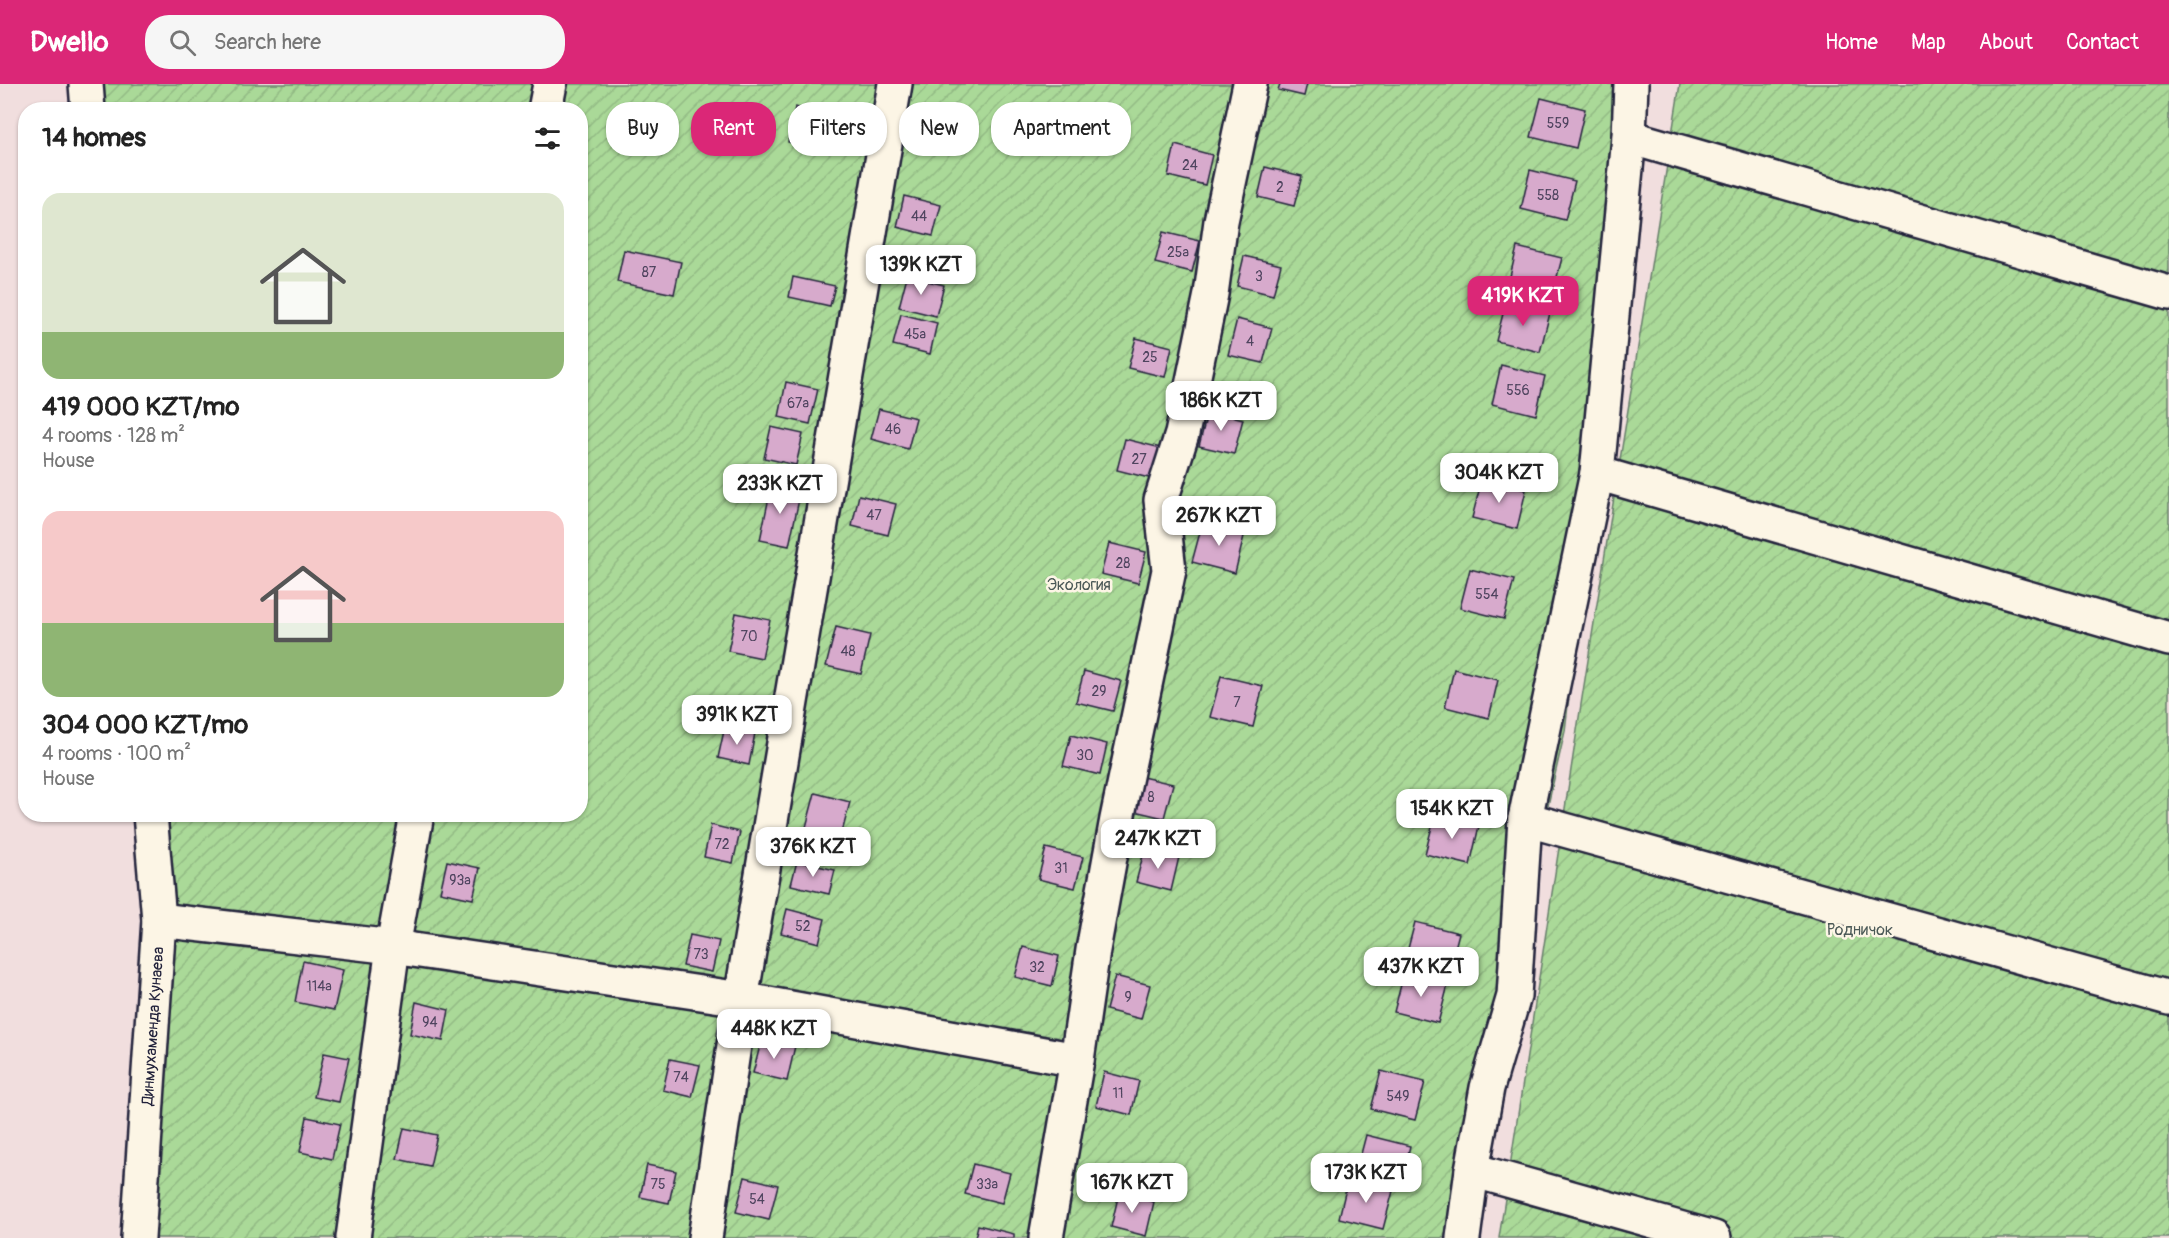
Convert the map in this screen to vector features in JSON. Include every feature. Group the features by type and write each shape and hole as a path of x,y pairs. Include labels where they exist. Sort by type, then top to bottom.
{"street":[{"path":"86,84 87,102"},
{"path":"547,102 550,84"},
{"path":"705,1238 741,999 894,84"},
{"path":"1046,1238 1117,819 1169,570 1161,501 1182,434 1211,294 1221,221 1250,84"},
{"path":"1463,1238 1472,1170 1487,1088 1514,996 1525,819 1597,473 1629,137 1631,84"},
{"path":"1629,137 2169,293"},
{"path":"1597,473 2169,639"},
{"path":"1525,819 2169,998"},
{"name":"Динмухаменда Кунаева","path":"138,1238 159,920 151,822"},
{"path":"353,1238 393,947 416,822"},
{"path":"159,920 393,947 741,999 1077,1060"},
{"path":"1472,1170 1714,1238"}],"green space":[{"name":"Экология","path":"101,84 1640,84 1565,731 1530,884 1476,1238 152,1238 166,822 588,822 588,102 103,102"},
{"name":"Родничок","path":"1680,84 2169,84 2169,1238 1499,1238"}],"building":[{"path":"1280,84 1307,84 1304,96 1278,90"},
{"path":"1541,98 1585,109 1576,148 1531,137"},
{"path":"1175,145 1212,155 1205,185 1168,176"},
{"path":"1265,167 1302,176 1294,206 1258,197"},
{"path":"1530,170 1575,181 1565,220 1521,209"},
{"path":"904,196 941,205 933,236 897,227"},
{"path":"1163,232 1200,241 1192,272 1155,263"},
{"path":"1517,247 1562,258 1552,296 1508,285"},
{"path":"624,250 681,262 674,294 617,282"},
{"path":"1244,256 1281,265 1273,295 1237,286"},
{"path":"907,276 944,285 936,316 899,307"},
{"path":"793,277 835,286 830,306 789,297"},
{"path":"1506,302 1550,313 1540,352 1496,341"},
{"path":"901,314 937,323 930,354 893,345"},
{"path":"1237,319 1272,328 1263,363 1228,355"},
{"path":"1136,338 1172,347 1165,377 1128,368"},
{"path":"1501,365 1545,376 1536,415 1492,404"},
{"path":"786,382 818,389 810,424 779,417"},
{"path":"879,409 916,418 908,449 871,439"},
{"path":"1208,410 1243,419 1234,454 1199,446"},
{"path":"771,427 803,434 796,465 764,458"},
{"path":"1125,439 1161,448 1153,479 1117,470"},
{"path":"1482,479 1526,490 1517,529 1472,518"},
{"path":"772,483 801,490 789,546 760,540"},
{"path":"859,495 896,504 888,535 852,526"},
{"path":"1203,521 1245,532 1235,573 1192,562"},
{"path":"1109,543 1146,552 1138,583 1101,574"},
{"path":"1470,569 1514,580 1504,619 1460,608"},
{"path":"736,613 770,620 762,658 728,651"},
{"path":"836,627 870,635 861,674 826,666"},
{"path":"1454,669 1498,680 1489,718 1445,707"},
{"path":"1084,671 1121,681 1113,711 1076,702"},
{"path":"1221,676 1263,686 1253,727 1210,717"},
{"path":"725,726 755,733 749,765 718,758"},
{"path":"1071,735 1107,744 1100,775 1063,766"},
{"path":"1138,776 1173,784 1164,818 1130,810"},
{"path":"815,793 850,802 840,840 805,831"},
{"path":"1435,815 1479,826 1470,865 1425,854"},
{"path":"711,825 740,832 733,863 704,857"},
{"path":"1046,848 1083,857 1075,888 1038,879"},
{"path":"1145,848 1179,857 1171,891 1136,882"},
{"path":"447,861 480,868 473,899 440,892"},
{"path":"797,861 835,870 829,894 791,885"},
{"path":"787,909 825,919 819,943 781,933"},
{"path":"1415,922 1459,933 1449,971 1405,960"},
{"path":"690,935 719,941 712,972 683,966"},
{"path":"1023,947 1059,956 1052,986 1015,977"},
{"path":"303,961 343,970 334,1010 295,1002"},
{"path":"1404,973 1448,985 1438,1023 1394,1012"},
{"path":"1115,976 1150,985 1141,1019 1106,1010"},
{"path":"416,1002 449,1010 443,1041 410,1034"},
{"path":"762,1038 795,1046 787,1081 753,1073"},
{"path":"324,1053 349,1058 339,1102 314,1097"},
{"path":"670,1059 700,1065 692,1097 663,1090"},
{"path":"1381,1071 1425,1082 1415,1120 1371,1109"},
{"path":"1104,1072 1139,1081 1131,1115 1096,1106"},
{"path":"307,1117 340,1124 332,1159 300,1152"},
{"path":"404,1128 437,1135 430,1166 397,1159"},
{"path":"1366,1135 1410,1146 1401,1184 1356,1173"},
{"path":"973,1164 1010,1173 1002,1203 965,1194"},
{"path":"647,1165 676,1171 669,1203 640,1197"},
{"path":"745,1177 778,1185 769,1220 736,1212"},
{"path":"1348,1180 1393,1191 1383,1229 1339,1218"},
{"path":"1119,1193 1154,1202 1146,1236 1111,1227"},
{"path":"978,1225 1014,1234 1014,1238 975,1238"}]}
